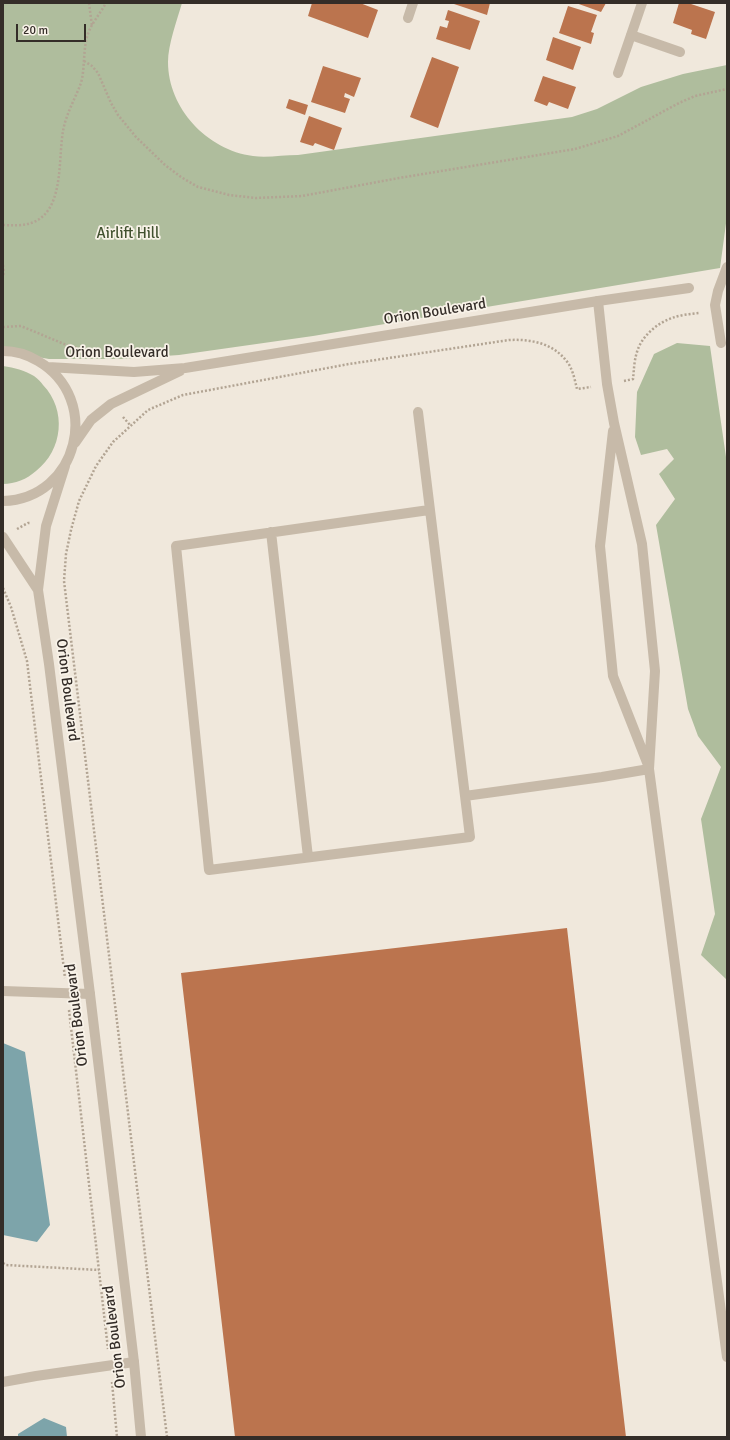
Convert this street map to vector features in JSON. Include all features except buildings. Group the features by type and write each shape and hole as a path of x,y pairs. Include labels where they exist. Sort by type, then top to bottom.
{"street":[{"path":"408,18 413,3"},
{"path":"618,73 642,3"},
{"path":"631,35 680,52"},
{"path":"721,343 715,305 718,291 727,267"},
{"name":"Orion Boulevard","path":"48,367 134,372 185,368 598,301 689,288"},
{"path":"598,301 607,384 614,424 642,544 655,672 649,769 727,1357"},
{"path":"3,351 28,356 48,367 66,389 75,410 76,428 74,445 65,466 51,482 34,494 14,501 3,502"},
{"name":"Orion Boulevard","path":"74,445 91,420 111,404 185,368"},
{"path":"418,412 470,836 209,870 176,546 430,510"},
{"path":"614,424 600,546 613,676 649,769"},
{"name":"Orion Boulevard","path":"65,466 46,526 38,590 49,664 90,994 134,1362 141,1437"},
{"path":"271,532 308,857"},
{"name":"Orion Boulevard","path":"3,537 38,590"},
{"path":"465,796 649,769"},
{"path":"3,990 90,994"},
{"path":"3,1382 134,1362"}],"path":[{"path":"89,3 92,26"},
{"path":"3,225 19,226 35,222 51,205 57,186 63,131 69,110 82,79 87,36 106,3"},
{"path":"84,61 92,66 98,73 118,115 136,137 176,173 198,187 229,195 256,198 302,196 399,178 576,149 618,136 684,101 706,93 727,89"},
{"path":"3,265 3,276"},
{"path":"633,379 637,350 644,339 653,330 663,322 672,318 703,312"},
{"path":"3,327 21,326 69,346 80,349 100,351"},
{"path":"3,588 12,607 27,661 63,966"},
{"path":"70,1019 105,1316"},
{"path":"3,1263 6,1265 99,1270"},
{"path":"116,1423 117,1437"}],"green space":[{"name":"Airlift Hill","path":"3,3 182,3 168,55 170,79 175,95 193,124 206,136 220,145 236,152 258,157 298,155 572,117 597,109 641,87 683,74 727,65 727,216 720,268 313,336 179,355 122,359 49,359 3,351"},
{"path":"677,343 710,346 727,464 727,980 701,955 715,914 701,819 721,767 698,736 688,709 656,525 675,499 659,474 674,459 667,449 641,455 635,437 637,392 654,354"},
{"path":"3,366 27,372 40,382 51,395 56,406 59,430 52,452 45,462 25,479 3,484"}],"water":[{"path":"3,1043 25,1052 50,1225 37,1242 3,1235"},
{"path":"44,1418 66,1427 67,1437 18,1437 18,1434"}]}
